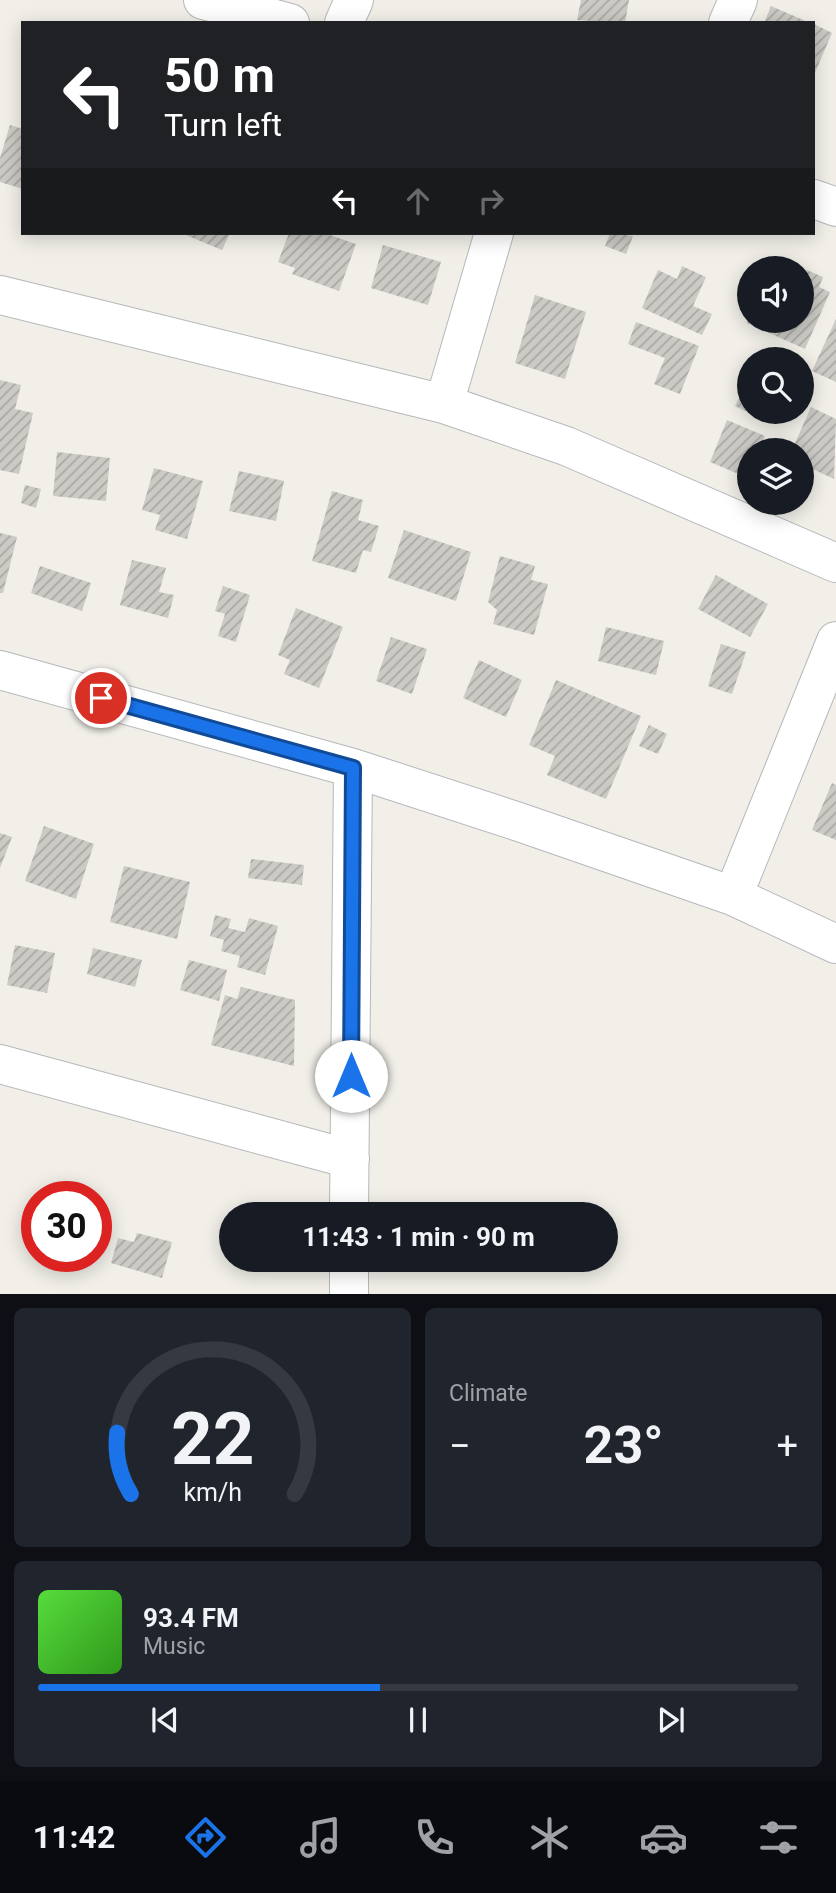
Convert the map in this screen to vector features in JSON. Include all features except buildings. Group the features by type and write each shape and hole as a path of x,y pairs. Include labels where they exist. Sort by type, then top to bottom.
{"street":[{"path":"203,0 282,21"},
{"path":"345,21 354,0"},
{"path":"729,21 738,0"},
{"path":"815,199 836,207"},
{"path":"444,404 493,235"},
{"path":"0,295 444,404 566,446 836,562"},
{"path":"733,895 836,641"},
{"path":"0,670 353,768 733,895 836,944"},
{"path":"349,1202 353,768"},
{"path":"0,1064 350,1159"},
{"path":"349,1272 349,1294"}],"route":[{"path":"101,698 353,768 351,1076"}]}
